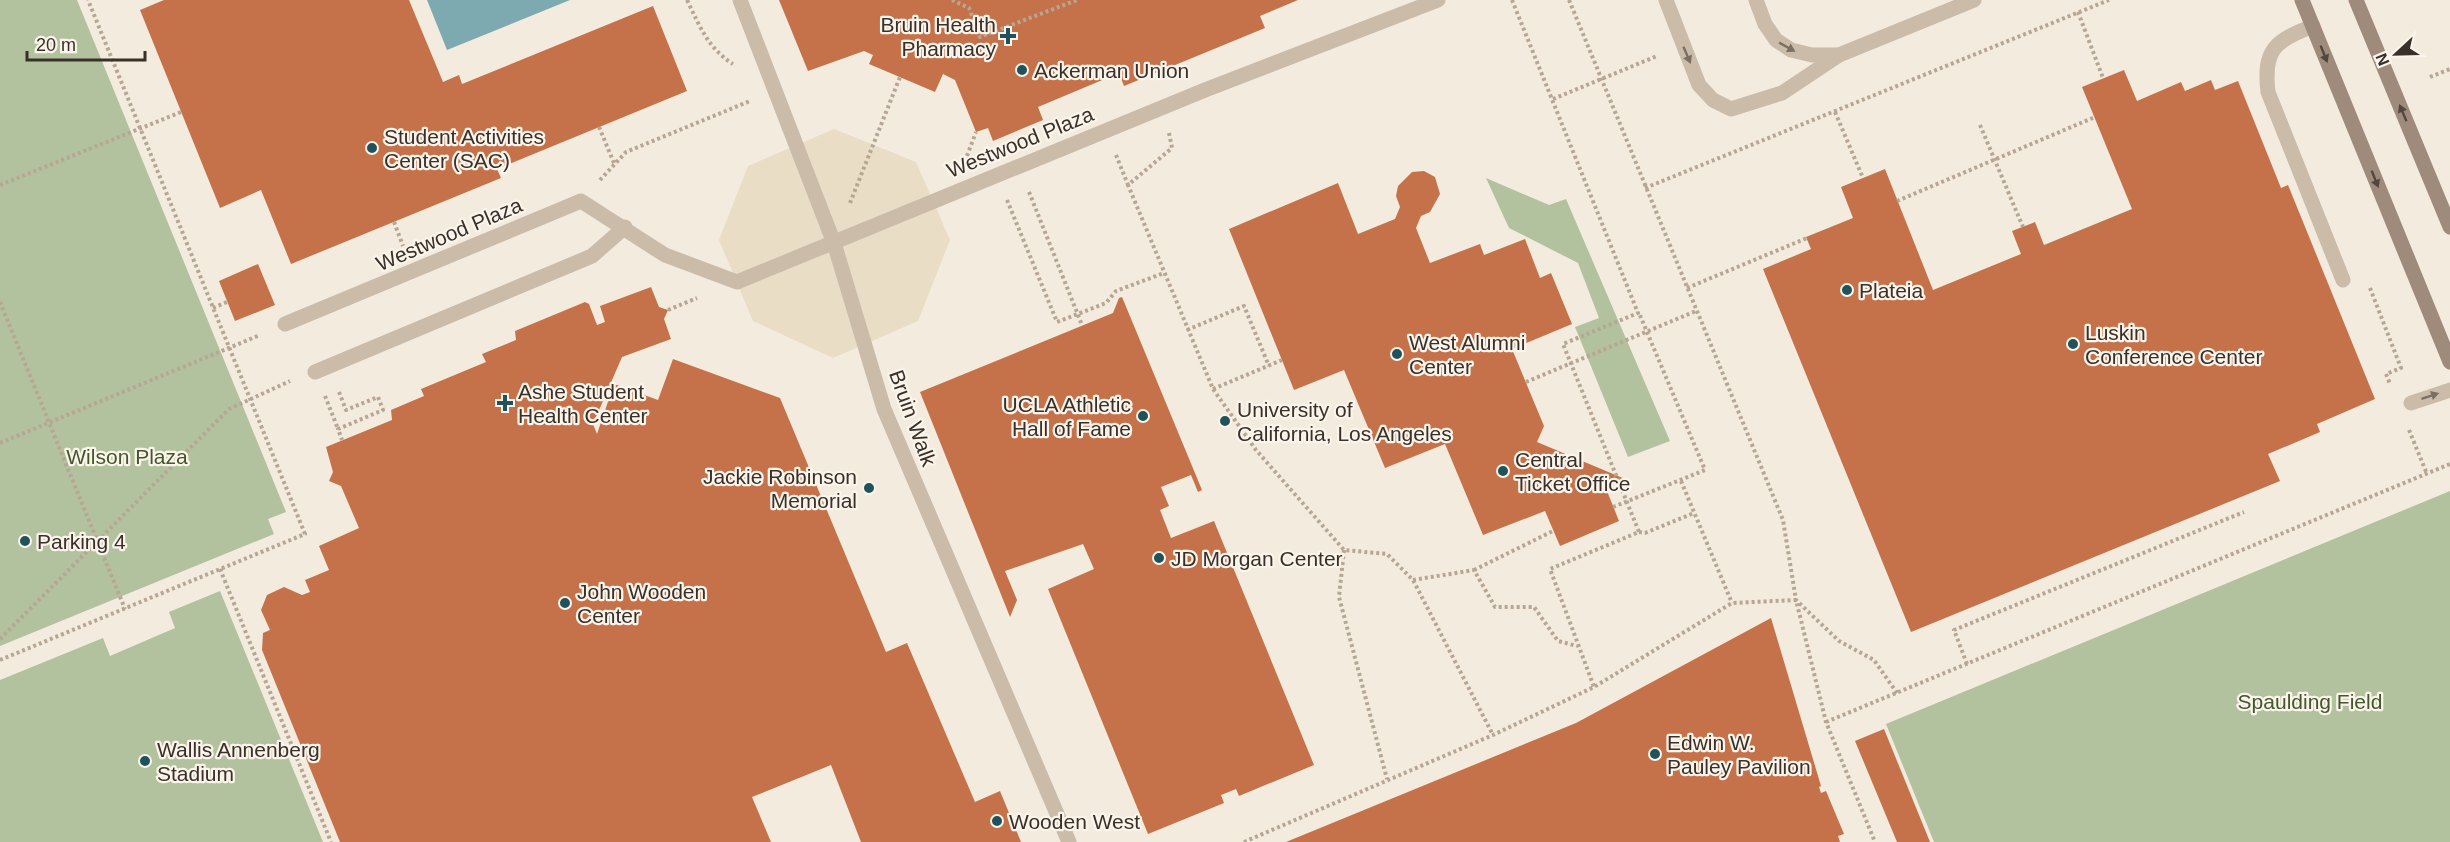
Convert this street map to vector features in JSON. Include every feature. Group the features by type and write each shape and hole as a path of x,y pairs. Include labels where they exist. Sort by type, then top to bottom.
{"street":[{"name":"Bruin Walk","path":"740,0 834,243 884,409 1070,842"},
{"name":"Westwood Plaza","path":"285,324 581,201 625,227 665,255 737,282 1163,107 1438,0"},
{"path":"1666,0 1699,85 1713,100 1731,109 1782,93 1839,55 1974,0"},
{"path":"1756,0 1765,24 1776,40 1791,51 1812,55 1839,55"},
{"path":"2302,0 2450,362"},
{"path":"2356,0 2450,227"},
{"path":"2313,26 2280,41 2269,53 2266,75 2268,92 2343,280"},
{"path":"321,369 592,256 625,227"},
{"path":"2411,403 2450,390"}],"path":[{"path":"0,660 306,534 88,0"},
{"path":"687,0 706,41 717,54 774,91"},
{"path":"952,0 969,8 980,37 1077,0"},
{"path":"1512,0 1638,313 1705,470 1613,507"},
{"path":"1569,0 1783,520 1796,600 1826,722 1875,842"},
{"path":"1645,188 2109,0"},
{"path":"2078,12 2103,78"},
{"path":"1553,99 1683,46"},
{"path":"2430,77 2450,69"},
{"path":"834,243 900,77"},
{"path":"581,201 626,152 774,91"},
{"path":"1128,185 1172,148 1163,107"},
{"path":"0,185 181,112"},
{"path":"1835,112 1863,178"},
{"path":"1898,201 2095,117"},
{"path":"1980,125 2023,227"},
{"path":"599,127 614,163"},
{"path":"1018,166 1082,325"},
{"path":"1120,166 1187,330 1214,389 1256,450 1344,549 1387,554 1413,580 1493,735"},
{"path":"997,175 1057,322 1106,303 1116,291 1164,273"},
{"path":"1687,288 1807,238"},
{"path":"2365,277 2401,368 2386,374 2391,385"},
{"path":"0,302 125,609"},
{"path":"213,308 227,302"},
{"path":"1187,330 1244,306 1269,366"},
{"path":"1526,382 1696,311"},
{"path":"1638,313 1563,344 1639,532"},
{"path":"0,443 229,348"},
{"path":"1214,389 1282,360"},
{"path":"0,639 229,409 250,397 321,369 346,410 378,397 383,410 338,429"},
{"path":"332,415 342,440"},
{"path":"2404,418 2430,473"},
{"path":"1826,722 2450,464"},
{"path":"1681,481 1732,603"},
{"path":"1967,664 1954,630 2244,512"},
{"path":"1594,687 1550,569 1639,532 1645,533 1694,513"},
{"path":"1413,580 1474,570 1553,531"},
{"path":"1344,549 1339,597 1388,780"},
{"path":"220,569 331,842"},
{"path":"1474,570 1495,607 1534,607 1558,641 1577,646"},
{"path":"1244,842 1493,735 1594,687 1732,603 1796,600 1839,641 1874,660 1896,693"}],"green space":[{"name":"Wilson Plaza","path":"0,0 77,0 286,512 268,519 274,534 0,646"},
{"path":"1486,178 1549,205 1566,199 1670,441 1628,457 1575,327 1599,318 1578,263 1509,228"},
{"name":"Spaulding Field","path":"2450,491 2450,842 1934,842 1886,724"},
{"name":"Wallis Annenberg Stadium","path":"220,591 323,842 0,842 0,680 103,638 110,656 175,628 169,612"}],"shaded area":[{"path":"834,129 916,162 950,240 918,321 833,358 753,321 719,240 748,166"}],"water":[{"path":"427,0 570,0 447,50"}],"building":[{"name":"Student Activities Center (SAC)","path":"164,0 409,0 443,82 459,75 462,84 653,6 687,91 497,169 501,178 291,264 261,190 220,208 140,10"},
{"name":"Ackerman Union","path":"779,0 1298,0 1260,16 1265,28 1124,86 1119,73 1038,107 1043,120 993,141 988,128 976,132 955,80 943,74 935,92 869,64 873,55 864,51 808,71"},
{"name":"Luskin Conference Center","path":"2124,70 2137,101 2181,82 2185,91 2211,80 2215,90 2238,81 2281,188 2288,185 2375,399 2317,424 2320,432 2268,454 2280,481 1911,632 1763,269 1811,249 1806,237 1853,218 1841,187 1885,169 1933,290 2021,254 2012,231 2035,222 2044,245 2132,209 2082,87"},
{"name":"West Alumni Center","path":"1424,171 1435,177 1440,194 1430,212 1421,216 1416,228 1430,263 1480,244 1484,255 1525,239 1540,278 1551,273 1572,324 1512,349 1544,426 1537,442 1625,479 1605,486 1619,521 1560,546 1545,511 1483,535 1445,444 1385,468 1344,370 1294,390 1229,229 1338,183 1358,234 1395,219 1400,207 1396,196 1398,186 1412,172"},
{"path":"258,264 275,305 235,321 219,281"},
{"name":"John Wooden Center","path":"651,287 659,307 668,310 664,319 671,339 622,357 593,424 597,434 614,384 658,400 673,359 780,398 886,652 907,643 975,802 1000,791 1021,842 861,842 831,765 752,797 771,842 340,842 262,650 263,633 270,630 261,610 267,595 284,587 302,595 310,592 305,580 329,570 319,546 359,528 341,486 329,481 333,472 326,447 392,420 391,410 424,396 421,389 486,362 482,354 516,340 515,331 585,302 589,304 597,325 605,322 600,306"},
{"name":"JD Morgan Center","path":"1122,297 1202,490 1198,492 1191,475 1161,487 1169,506 1160,510 1171,538 1214,521 1314,765 1239,796 1236,789 1221,795 1224,803 1148,834 1048,589 1094,569 1083,544 1005,571 1017,600 1010,617 920,392 1113,313 1119,298"},
{"name":"Edwin W. Pauley Pavilion","path":"1771,618 1821,786 1819,787 1821,793 1826,791 1844,834 1838,836 1840,842 1286,842 1576,723"},
{"path":"1884,729 1930,842 1897,842 1855,741"}],"place":[{"name":"Bruin Health Pharmacy","path":"1008,36"},
{"name":"Ackerman Union","path":"1022,70"},
{"name":"Student Activities Center (SAC)","path":"372,148"},
{"name":"Plateia","path":"1847,290"},
{"name":"Luskin Conference Center","path":"2073,344"},
{"name":"West Alumni Center","path":"1397,354"},
{"name":"Ashe Student Health Center","path":"505,403"},
{"name":"UCLA Athletic Hall of Fame","path":"1143,416"},
{"name":"University of California, Los Angeles","path":"1225,421"},
{"name":"Central Ticket Office","path":"1503,471"},
{"name":"Jackie Robinson Memorial","path":"869,488"},
{"name":"Parking 4","path":"25,541"},
{"name":"JD Morgan Center","path":"1159,558"},
{"name":"John Wooden Center","path":"565,603"},
{"name":"Edwin W. Pauley Pavilion","path":"1655,754"},
{"name":"Wallis Annenberg Stadium","path":"145,761"},
{"name":"Wooden West","path":"997,821"}]}
